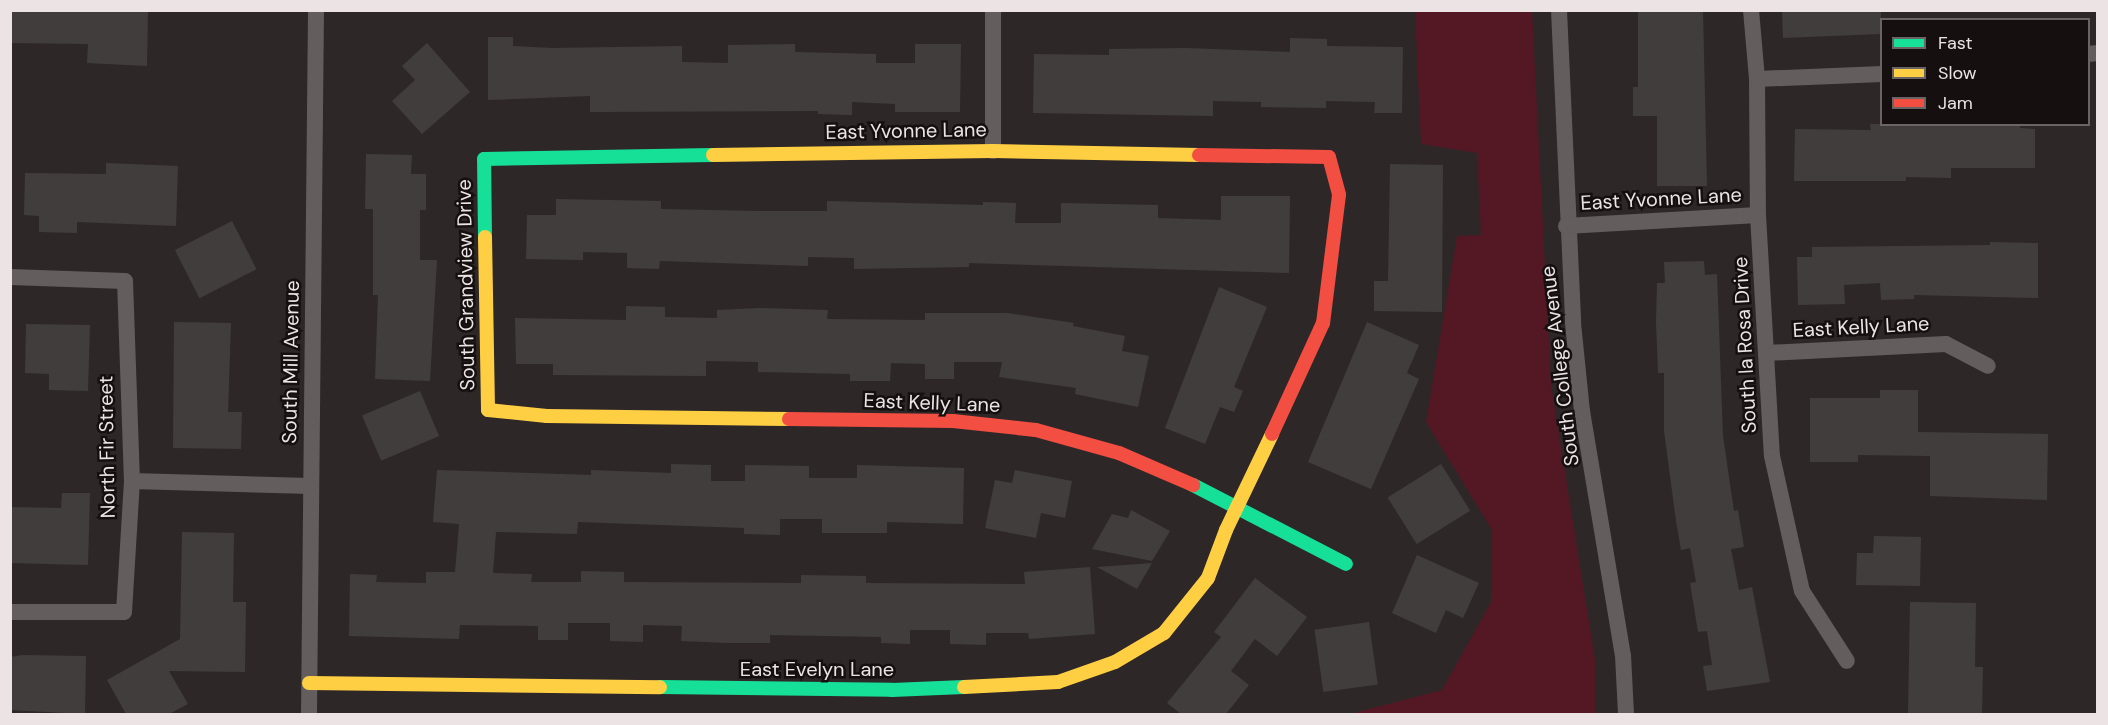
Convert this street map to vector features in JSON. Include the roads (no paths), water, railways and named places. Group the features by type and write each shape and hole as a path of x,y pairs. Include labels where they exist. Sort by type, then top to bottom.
{"street":[{"name":"South Mill Avenue","path":"309,714 316,10"},
{"path":"993,10 993,151"},
{"name":"South College Avenue","path":"1559,10 1566,226 1582,411 1617,610 1626,714"},
{"name":"South la Rosa Drive","path":"1751,10 1757,79 1758,215 1772,456 1802,591 1847,661"},
{"path":"1757,79 1880,74"},
{"name":"East Yvonne Lane","path":"484,159 993,151 1329,157"},
{"name":"East Evelyn Lane","path":"309,683 892,690 1059,682 1115,662 1164,633 1208,578 1323,323 1339,195 1329,157"},
{"name":"South Grandview Drive","path":"484,159 488,410"},
{"name":"East Yvonne Lane","path":"1566,226 1758,215"},
{"name":"North Fir Street","path":"10,277 124,281 132,482 124,612 10,612"},
{"name":"East Kelly Lane","path":"1766,352 1946,344 1988,366"},
{"name":"East Kelly Lane","path":"488,410 547,416 953,421 1036,430 1119,453 1239,506 1346,564"},
{"path":"132,482 311,486"}]}
